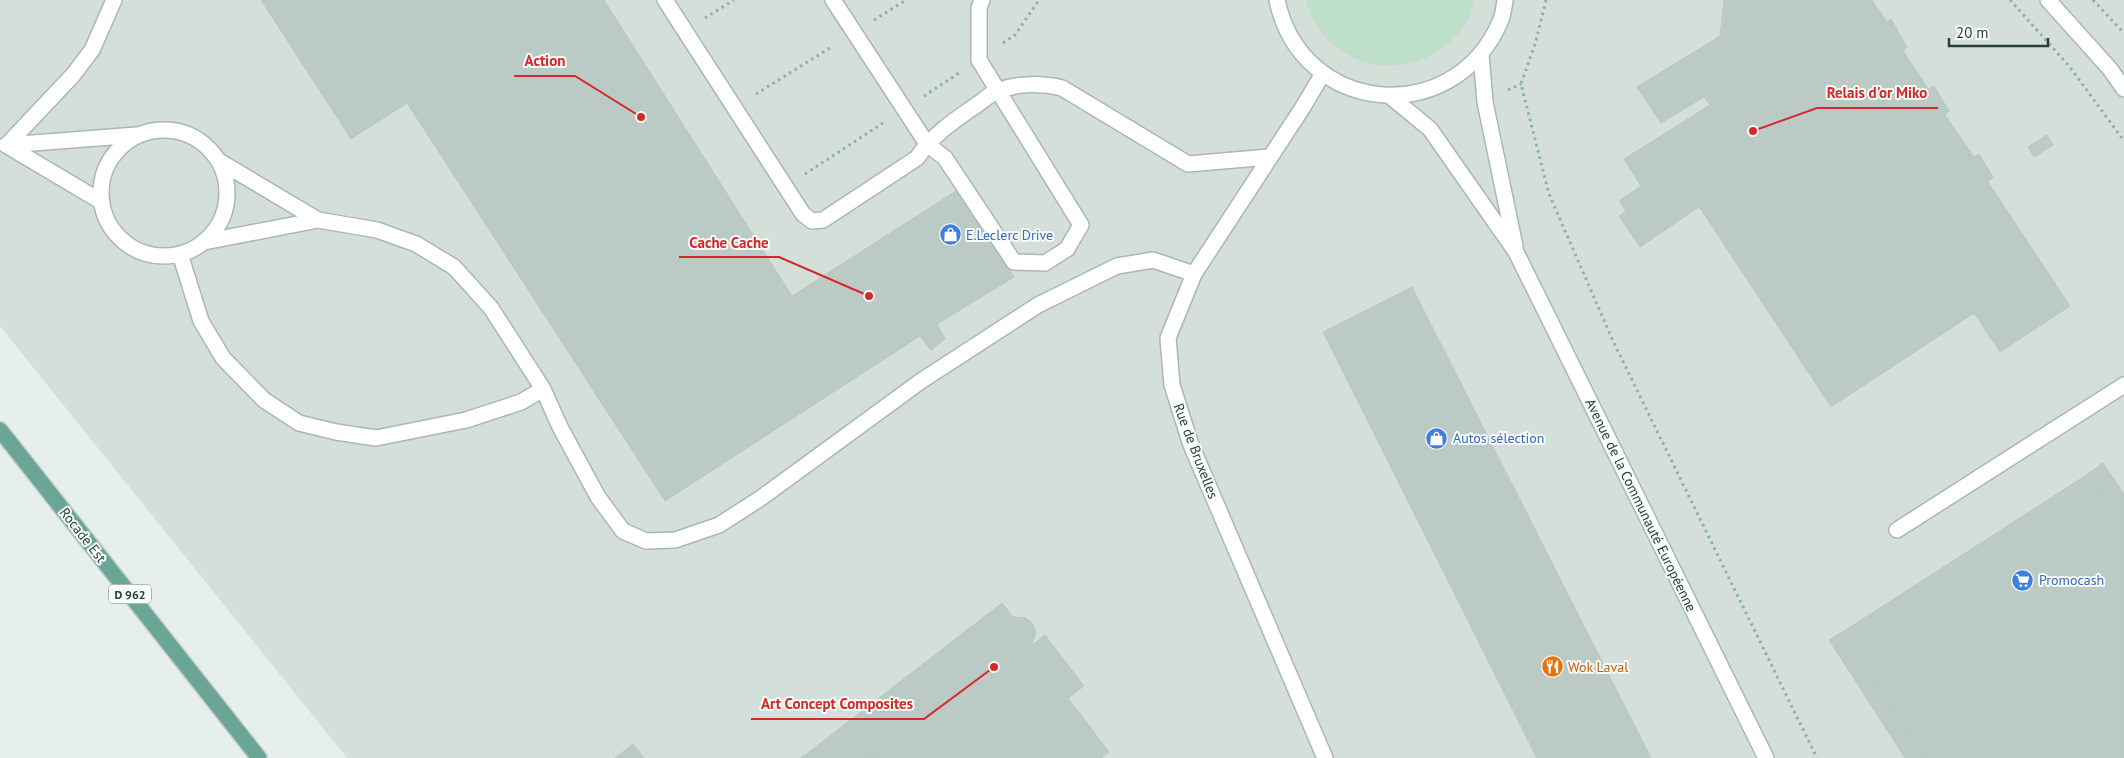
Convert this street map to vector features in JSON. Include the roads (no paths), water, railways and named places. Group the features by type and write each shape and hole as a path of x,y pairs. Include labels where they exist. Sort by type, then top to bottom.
{"main road":[{"name":"Rocade Est","path":"0,430 259,758"}],"street":[{"path":"3,144 72,75 92,50 114,0"},
{"path":"665,0 803,214 812,221 823,220 917,158 927,144 943,128 996,91 1020,86 1045,84 1062,88 1188,164 1269,157"},
{"path":"833,0 927,144 945,158 1014,262 1045,263 1067,249 1081,225 996,91 979,60 981,4"},
{"path":"1277,0 1281,21 1298,51 1322,75 1355,91 1391,97 1416,94 1441,86 1462,72 1481,54 1500,22 1505,0"},
{"path":"2048,0 2110,69 2124,89"},
{"name":"Avenue de la Communauté Européenne","path":"1481,54 1485,102 1516,252"},
{"name":"Rue de Bruxelles","path":"1322,75 1194,274 1168,338 1172,385 1191,445 1325,758"},
{"name":"Avenue de la Communauté Européenne","path":"1391,97 1430,129 1516,252 1766,758"},
{"path":"3,144 140,135 154,131 169,130 184,133 198,139 210,149 219,161 226,177 227,195 224,212 216,228 204,242"},
{"path":"140,135 125,144 114,155 106,170 102,185 102,202 107,219 116,233 129,245 145,253 162,255 180,254 204,242 318,220 377,230 408,241 454,267 491,308 543,389 560,427 598,497 623,531 646,541 675,540 719,525 761,498 921,381 1038,305 1118,266 1152,260 1194,274"},
{"path":"3,144 102,202"},
{"path":"219,161 318,220"},
{"path":"180,254 200,321 223,358 264,400 299,423 336,432 376,438 466,420 521,402 543,389"},
{"path":"1897,530 2124,385"}],"place":[{"name":"Action","path":"641,117"},
{"name":"Relais d'or Miko","path":"1753,131"},
{"name":"E.Leclerc Drive","path":"950,235"},
{"name":"Cache Cache","path":"869,296"},
{"name":"Autos sélection","path":"1437,438"},
{"name":"Promocash","path":"2023,580"},
{"name":"Art Concept Composites","path":"994,667"},
{"name":"Wok Laval","path":"1552,667"}]}
